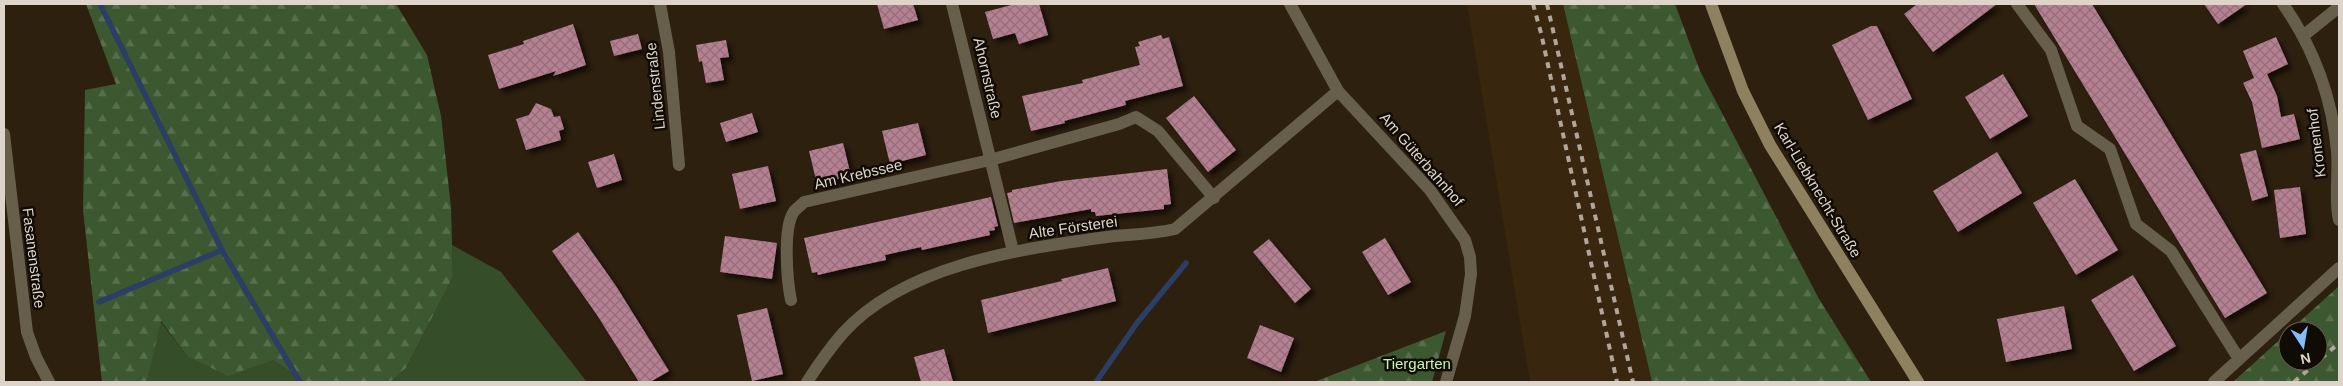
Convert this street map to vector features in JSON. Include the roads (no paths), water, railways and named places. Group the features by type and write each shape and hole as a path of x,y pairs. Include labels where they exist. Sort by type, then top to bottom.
{"street":[{"name":"Lindenstraße","path":"660,4 669,52 679,165"},
{"name":"Ahornstraße","path":"952,4 969,65 990,160"},
{"name":"Am Güterbahnhof","path":"1290,4 1338,91 1430,190 1466,240 1470,256 1471,274 1465,316 1446,382"},
{"name":"Karl-Liebknecht-Straße","path":"1711,4 1742,91 1770,144 1918,382"},
{"path":"2017,4 2051,50 2077,126 2110,149 2136,224 2171,251 2239,359"},
{"name":"Kronenhof","path":"2283,4 2303,36 2318,70 2332,118 2337,152 2336,202 2339,220"},
{"path":"2303,36 2339,6"},
{"name":"Alte Försterei","path":"808,382 843,333 872,308 895,293 960,266 1013,251 1175,230 1338,91"},
{"name":"Am Krebssee","path":"791,300 788,287 788,231 793,213 804,202 990,160 1119,124 1136,117 1158,131 1214,198"},
{"name":"Fasanenstraße","path":"4,134 27,332 36,357 49,382"},
{"path":"990,160 1013,251"},
{"path":"2214,382 2339,268"}],"waterway":[{"path":"100,4 222,250 300,382"},
{"path":"99,302 222,250"},
{"path":"1096,382 1137,323 1186,263"}],"railway":[{"path":"1533,4 1541,33 1617,382"},
{"path":"1547,4 1633,382"},
{"path":"2294,382 2339,343"}],"park label":[{"name":"Tiergarten","path":"1417,363"}]}
